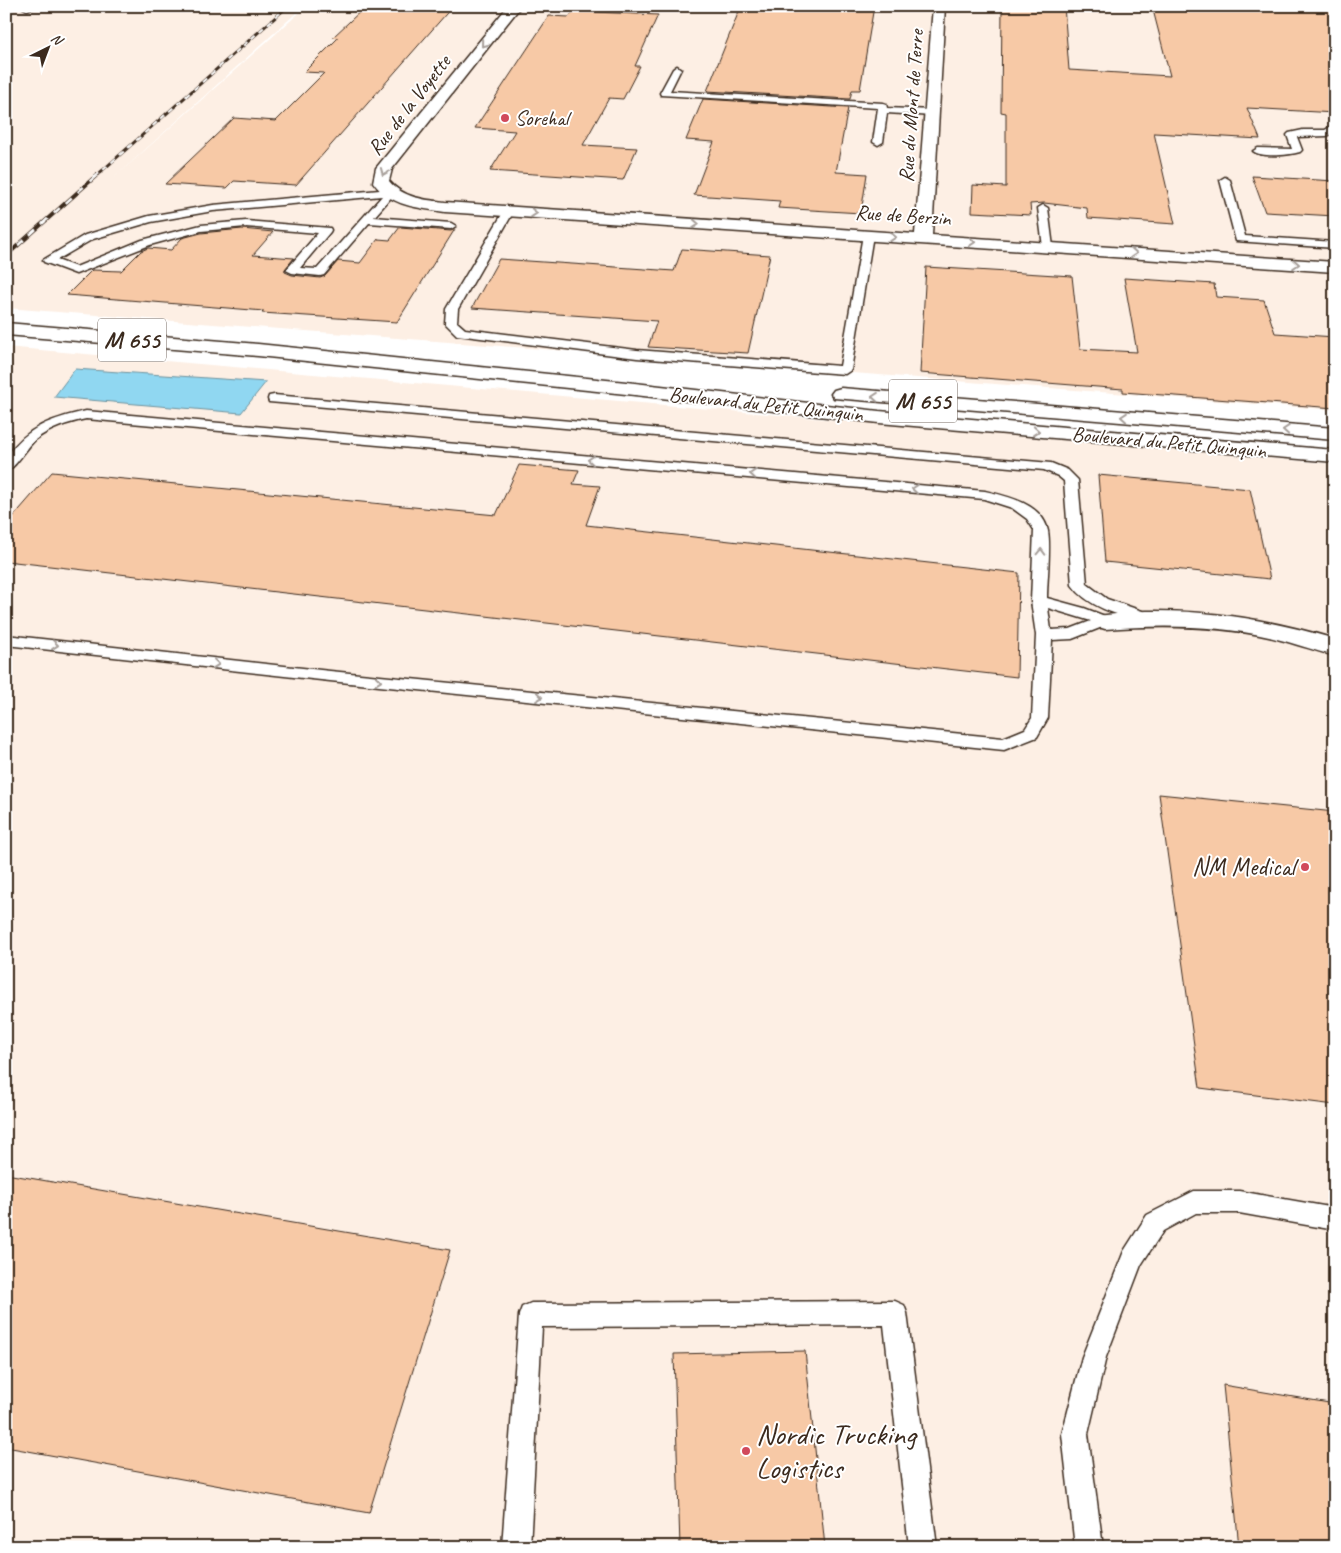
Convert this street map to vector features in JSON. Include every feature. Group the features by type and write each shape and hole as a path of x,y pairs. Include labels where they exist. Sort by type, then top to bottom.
{"street":[{"name":"Rue de la Voyette","path":"468,209 421,203 401,198 386,190 380,182 384,168 515,6"},
{"name":"Rue du Mont de Terre","path":"923,238 939,6"},
{"name":"Rue de Berzin","path":"468,209 1335,267"},
{"name":"Boulevard du Petit Quinquin","path":"6,329 258,350 510,367 1335,434"},
{"name":"Boulevard du Petit Quinquin","path":"258,350 626,388 889,418 1335,456"},
{"path":"1105,621 1149,618 1227,622 1267,629 1335,648"}],"lane":[{"path":"677,69 664,93 883,106 878,142"},
{"path":"883,110 932,113"},
{"path":"1258,151 1290,152 1297,150 1292,135 1303,133 1327,134 1335,127"},
{"path":"1225,180 1240,239 1335,245"},
{"path":"391,192 320,273 292,270 326,230 247,225 222,225 170,236 121,251 76,271 48,260 89,237 149,219 213,208 391,192"},
{"path":"1043,208 1048,247"},
{"path":"509,212 452,309 451,322 461,332 637,354 845,370 868,235"},
{"path":"366,220 452,226"},
{"path":"274,399 1046,466 1064,473 1071,480 1080,585 1086,593 1098,600 1149,618"},
{"path":"6,467 19,447 30,436 62,420 86,415 985,495 1018,505 1033,516 1041,530 1039,601 1044,635 1040,718 1031,733 1004,744 330,676 6,640"},
{"path":"1039,601 1079,611 1105,621"},
{"path":"1044,635 1072,634 1105,621"},
{"path":"1089,1547 1075,1434 1094,1357 1132,1259 1155,1223 1194,1202 1239,1202 1335,1218"},
{"path":"516,1547 531,1316 885,1314 894,1314 924,1547"}],"shaded area":[{"path":"6,6 304,6 107,184 307,6 1335,6 1335,410 6,308"},
{"path":"6,347 1335,464 1335,1547 6,1547"}],"water":[{"path":"75,369 266,382 241,413 54,397"}],"building":[{"path":"366,6 453,6 296,185 234,181 227,188 165,184 234,118 276,121 324,73 304,72 338,38 333,37"},
{"path":"741,6 874,6 860,90 852,90 850,99 707,91"},
{"path":"1002,6 1064,6 1069,70 1170,76 1152,6 1263,11 1261,6 1335,10 1335,113 1247,108 1260,139 1154,133 1175,224 1088,218 1087,208 1044,203 1030,204 1031,215 972,212 973,185 1006,187 1006,113 1001,112"},
{"path":"574,11 658,15 635,66 640,66 623,99 609,98 583,145 637,148 623,180 490,171 515,131 475,128 549,16 569,17"},
{"path":"703,99 848,108 836,172 867,174 861,213 778,208 780,201 694,195 714,142 686,140"},
{"path":"1252,176 1335,181 1335,216 1265,212"},
{"path":"400,227 451,231 455,229 397,322 262,313 264,311 67,295 92,270 121,271 141,251 148,248 171,250 182,238 201,233 242,229 273,232 253,255 294,258 285,269 285,272 292,275 320,278 325,276 338,261 360,263 378,239 390,240"},
{"path":"682,249 770,255 748,353 648,347 657,321 472,308 499,259 674,271"},
{"path":"926,267 1072,276 1080,349 1137,352 1124,278 1214,284 1216,297 1264,300 1275,333 1335,337 1335,408 1123,392 1123,389 920,373"},
{"path":"519,465 579,470 573,484 600,486 586,525 1019,573 1017,677 6,561 6,525 52,472 496,515"},
{"path":"1098,475 1250,489 1270,579 1105,562"},
{"path":"1159,794 1335,812 1335,1105 1200,1088"},
{"path":"6,1174 450,1250 369,1513 6,1447"},
{"name":"Nordic Trucking Logistics","path":"805,1351 825,1547 680,1547 674,1354"},
{"path":"1223,1385 1335,1404 1335,1547 1239,1547"}],"railway":[{"path":"95,177 288,6"},
{"path":"6,256 97,175"}],"place":[{"name":"Sorehal","path":"505,118"},
{"name":"NM Medical","path":"1305,867"},
{"name":"Nordic Trucking Logistics","path":"746,1451"}]}
